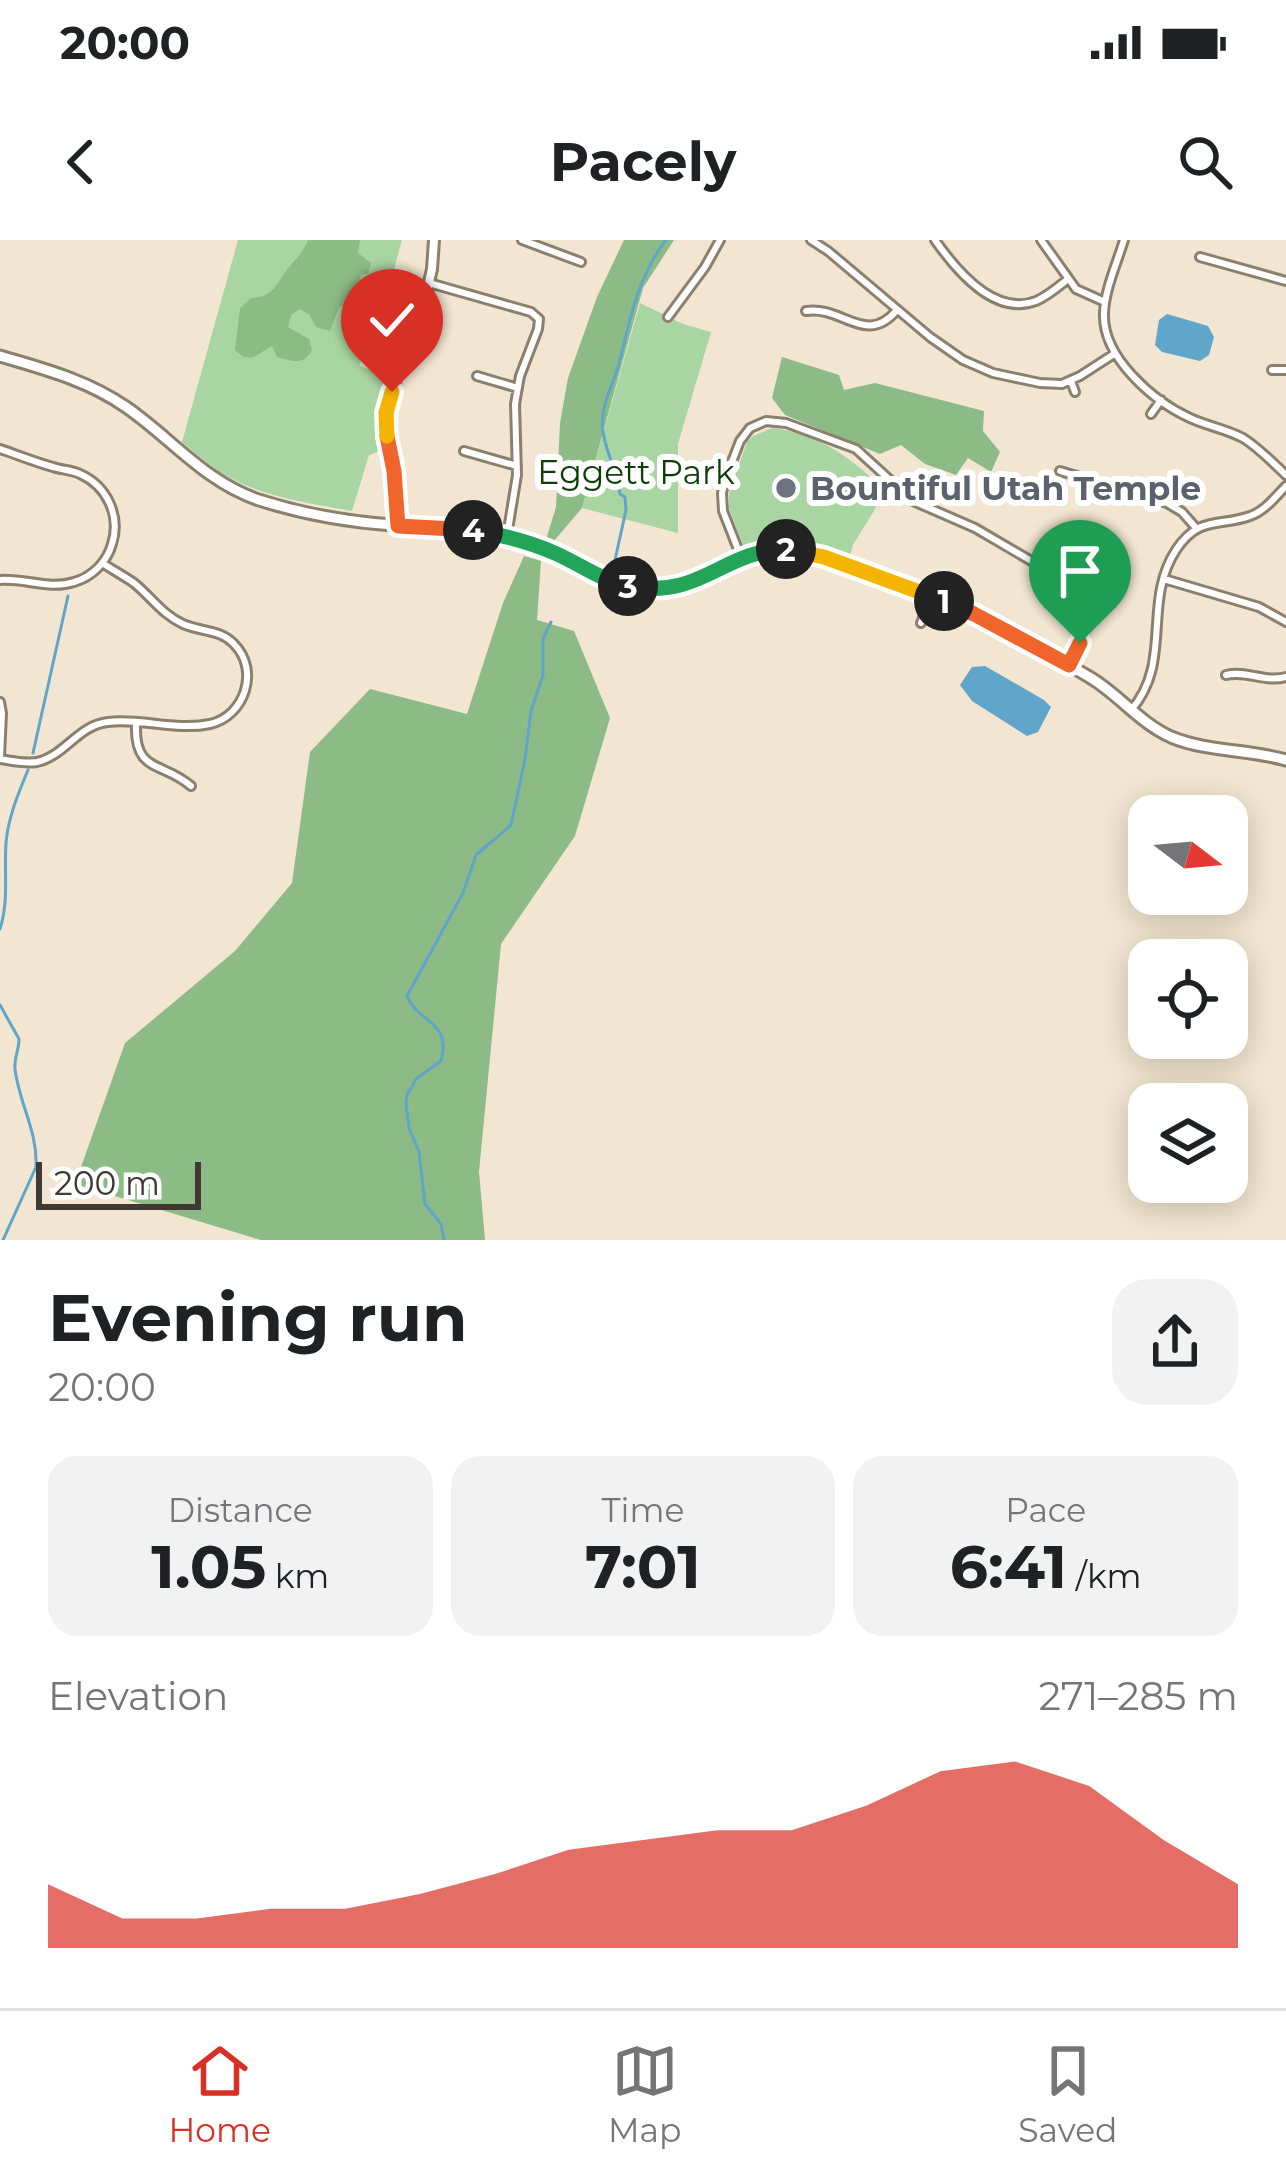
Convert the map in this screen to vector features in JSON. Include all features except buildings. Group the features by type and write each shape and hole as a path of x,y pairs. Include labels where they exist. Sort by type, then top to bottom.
{"main road":[{"path":"0,356 66,376 105,394 204,472 245,495 291,508 398,526 507,536 554,552 613,582 643,589 689,584 741,557 773,550 803,551 974,614 1069,665 1108,689 1154,728 1184,742 1286,760"}],"street":[{"path":"398,526 386,413 429,283 434,240"},
{"path":"522,240 581,262"},
{"path":"668,317 720,240"},
{"path":"935,240 966,278 1005,302 1033,302 1068,279"},
{"path":"1041,240 1080,292 1105,303"},
{"path":"1124,240 1105,303 1105,329 1114,354 1161,400 1186,416 1242,438 1286,476"},
{"path":"818,242 954,355 981,369 1056,385 1114,354"},
{"path":"1200,257 1286,281"},
{"path":"429,283 530,312 539,319 518,388 515,494 507,536"},
{"path":"806,311 824,310 872,327 885,323 897,310"},
{"path":"1272,370 1286,370"},
{"path":"477,376 518,388"},
{"path":"1071,381 1075,392"},
{"path":"1151,414 1161,400"},
{"path":"741,557 722,505 731,463 749,428 766,421 786,423 856,449 913,501 971,526 1057,576 1073,601 1080,634 1069,665"},
{"path":"0,449 81,474 102,490 115,525 103,563 84,578 63,585 1,577"},
{"path":"464,452 517,466"},
{"path":"1060,471 1167,502 1197,529"},
{"path":"1131,710 1153,669 1163,579 1177,548 1197,529 1254,515 1286,486"},
{"path":"0,702 0,758 37,762 95,724 196,725 221,720 236,709 247,681 240,650 227,638 174,619 103,563"},
{"path":"1163,579 1284,617"},
{"path":"921,623 931,596"},
{"path":"1226,675 1286,677"},
{"path":"136,724 136,743 144,759 191,786"}],"green space":[{"path":"238,240 402,240 359,366 391,376 381,417 385,449 369,455 352,511 243,484 182,442"},
{"path":"308,240 360,240 358,253 371,263 368,274 361,274 349,305 339,307 330,331 316,327 300,309 291,315 288,327 309,339 312,350 305,358 277,357 272,346 253,357 240,355 235,350 240,308 251,298 271,292"},
{"path":"624,240 674,240 643,288 582,508 553,542 545,543 556,507 560,423 568,378"},
{"name":"Eggett Park","path":"640,303 711,332 678,444 678,533 582,508"},
{"path":"782,357 839,375 844,390 875,383 984,411 983,431 1000,452 991,472 968,458 956,475 925,464 901,445 880,454 785,415 772,398"},
{"path":"772,428 806,436 835,450 886,491 849,559 791,541 744,548 729,508 729,493 747,442"},
{"path":"524,556 541,561 537,620 574,631 610,718 575,836 501,944 479,1172 485,1240 261,1240 75,1184 125,1043 235,951 292,883 310,752 370,689 467,714 503,603"}],"water":[{"path":"1167,314 1208,326 1214,337 1209,355 1200,361 1162,352 1155,345 1159,320"},
{"path":"985,666 1051,707 1038,732 1027,736 972,701 960,685 972,667"}],"waterway":[{"path":"613,569 626,510 605,440 603,413 637,297 666,240"},
{"path":"33,753 68,596"},
{"path":"444,1240 441,1224 425,1204 419,1152 406,1103 416,1079 441,1061 442,1037 407,996 463,893 476,855 511,825 531,711 543,675 543,639 551,622"},
{"path":"0,929 7,834 28,770"},
{"path":"0,1005 19,1039 15,1069 36,1154 36,1167 3,1240"}],"place":[{"name":"Bountiful Utah Temple","path":"786,488"}],"route":[{"path":"392,392 386,422 398,526 507,536 554,552 613,582 643,589 689,584 761,552 803,551 957,606 1069,665 1080,643"}]}
